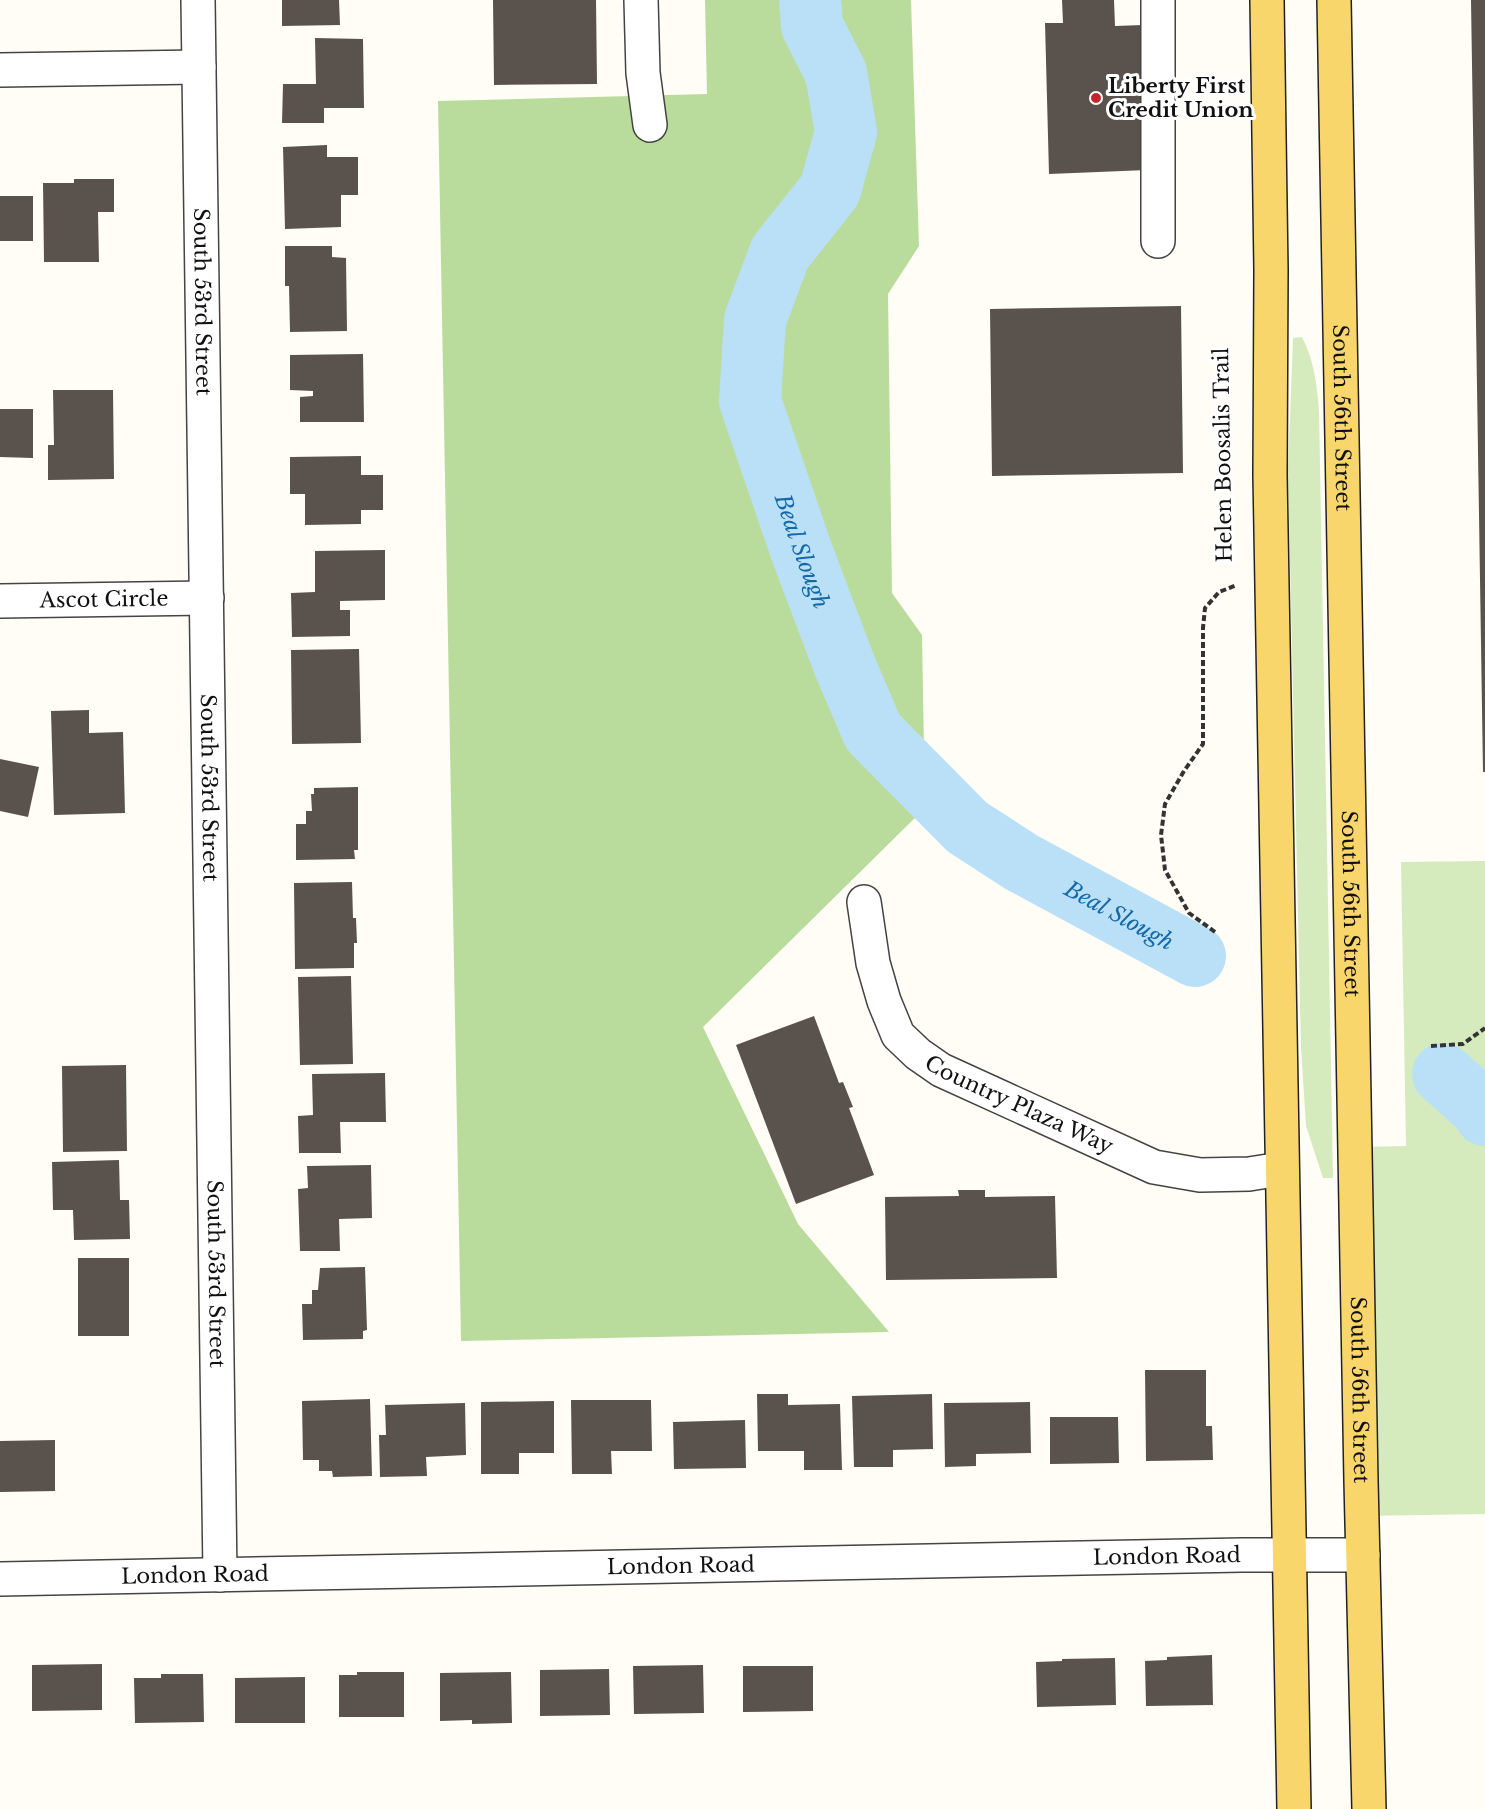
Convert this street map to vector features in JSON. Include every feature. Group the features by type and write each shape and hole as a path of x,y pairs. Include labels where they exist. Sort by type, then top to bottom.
{"main road":[{"path":"1267,0 1271,270 1270,475 1294,1809"},
{"name":"South 56th Street","path":"1334,0 1369,1809"}],"street":[{"name":"South 53rd Street","path":"198,0 220,1575"},
{"path":"641,0 643,73 650,125"},
{"path":"1158,0 1158,241"},
{"path":"0,70 199,67"},
{"name":"Ascot Circle","path":"0,601 207,598"},
{"name":"Country Plaza Way","path":"864,902 873,963 884,1001 898,1035 918,1054 941,1070 1154,1167 1200,1175 1249,1174 1281,1169"},
{"name":"London Road","path":"0,1579 1242,1555 1363,1555"}],"path":[{"name":"Helen Boosalis Trail","path":"1215,932 1189,913 1165,870 1161,835 1165,804 1203,744 1205,608 1219,592 1239,585 1240,574"},
{"path":"1431,1046 1462,1044 1485,1028"}],"green space":[{"path":"705,0 911,0 919,246 888,294 892,593 922,635 925,808 703,1027 798,1224 889,1332 461,1341 438,101 707,94"},
{"path":"1302,337 1314,373 1319,411 1333,1178 1323,1178 1306,1126 1301,1047 1288,472 1293,338"},
{"path":"1485,861 1485,1514 1362,1516 1355,1147 1406,1146 1401,862"}],"building":[{"path":"282,0 339,0 340,25 282,26"},
{"path":"493,0 596,0 597,84 494,85"},
{"name":"Liberty First Credit Union","path":"1062,0 1114,0 1115,26 1143,25 1147,170 1049,174 1045,23 1063,23"},
{"path":"1471,0 1485,0 1485,772 1483,772"},
{"path":"315,38 363,39 364,108 324,108 324,123 282,123 283,84 316,84"},
{"path":"327,145 327,157 358,157 358,195 341,195 341,227 285,229 283,147"},
{"path":"74,179 114,179 114,212 98,212 99,262 44,262 43,183 74,183"},
{"path":"0,196 33,196 33,241 0,241"},
{"path":"285,246 332,246 332,257 346,258 347,331 290,332 289,286 285,286"},
{"path":"1181,306 1183,473 992,476 990,309"},
{"path":"363,354 364,422 300,422 300,397 313,396 313,391 290,390 290,355"},
{"path":"53,390 113,390 114,479 48,480 48,445 54,445"},
{"path":"0,409 33,409 33,458 0,457"},
{"path":"361,456 361,475 383,475 383,510 361,510 361,524 305,525 305,494 290,494 290,457"},
{"path":"385,550 385,600 340,601 340,610 350,610 350,636 292,637 291,593 315,592 315,551"},
{"path":"359,649 361,743 292,744 291,650"},
{"path":"89,710 89,733 123,732 125,813 54,815 51,711"},
{"path":"0,759 39,767 28,817 0,811"},
{"path":"358,787 358,850 354,850 355,859 296,860 296,824 306,824 306,811 312,811 311,794 314,794 314,788"},
{"path":"352,882 353,918 356,918 357,943 354,943 354,968 295,969 294,883"},
{"path":"351,976 353,1064 300,1065 298,977"},
{"path":"814,1016 839,1083 843,1082 853,1107 849,1108 874,1175 796,1204 736,1045"},
{"path":"126,1065 127,1151 63,1152 62,1066"},
{"path":"385,1073 386,1122 340,1122 341,1153 299,1153 298,1116 313,1115 312,1074"},
{"path":"119,1160 120,1200 129,1200 130,1239 74,1240 73,1210 53,1210 52,1162"},
{"path":"371,1165 372,1218 339,1219 340,1251 300,1251 298,1189 308,1188 307,1166"},
{"path":"958,1190 985,1190 985,1197 1055,1196 1057,1278 886,1280 885,1197 959,1196"},
{"path":"78,1258 129,1258 129,1336 78,1336"},
{"path":"365,1267 367,1330 363,1331 363,1339 303,1340 302,1304 312,1304 312,1290 318,1290 320,1268"},
{"path":"1145,1370 1206,1370 1206,1426 1212,1426 1213,1460 1146,1461"},
{"path":"757,1394 788,1394 788,1405 840,1404 842,1470 804,1470 804,1451 758,1451"},
{"path":"932,1394 933,1449 893,1450 893,1467 854,1467 852,1396"},
{"path":"370,1399 372,1476 333,1477 332,1471 319,1471 319,1460 303,1460 302,1401"},
{"path":"571,1400 651,1400 652,1451 611,1451 612,1474 572,1474"},
{"path":"554,1401 554,1453 519,1453 519,1474 481,1474 481,1402"},
{"path":"1030,1402 1031,1453 976,1454 976,1466 945,1467 944,1403"},
{"path":"465,1403 466,1455 426,1457 427,1476 380,1477 379,1435 386,1435 385,1405"},
{"path":"1050,1417 1118,1417 1119,1463 1050,1464"},
{"path":"745,1420 746,1468 674,1469 673,1422"},
{"path":"55,1440 55,1491 0,1492 0,1441"},
{"path":"1212,1655 1213,1705 1146,1706 1145,1661 1167,1660 1167,1657"},
{"path":"1115,1658 1116,1705 1037,1707 1036,1662"},
{"path":"102,1664 102,1710 32,1711 32,1665"},
{"path":"703,1665 704,1713 634,1714 633,1666"},
{"path":"743,1666 813,1666 813,1711 743,1712"},
{"path":"609,1669 610,1715 540,1716 540,1670"},
{"path":"357,1672 404,1672 404,1717 339,1717 339,1675 357,1675"},
{"path":"511,1672 512,1723 472,1724 472,1720 440,1721 440,1673"},
{"path":"161,1674 203,1674 204,1722 135,1723 134,1678 161,1678"},
{"path":"305,1677 305,1723 235,1723 235,1678"}],"waterway":[{"name":"Beal Slough","path":"810,0 812,26 836,73 846,132 830,190 780,253 755,320 750,401 801,550 844,664 873,732 967,827 1021,862 1195,956"},
{"name":"Beal Slough","path":"1443,1074 1482,1109 1485,1115"}],"place":[{"name":"Liberty First Credit Union","path":"1096,98"}]}
